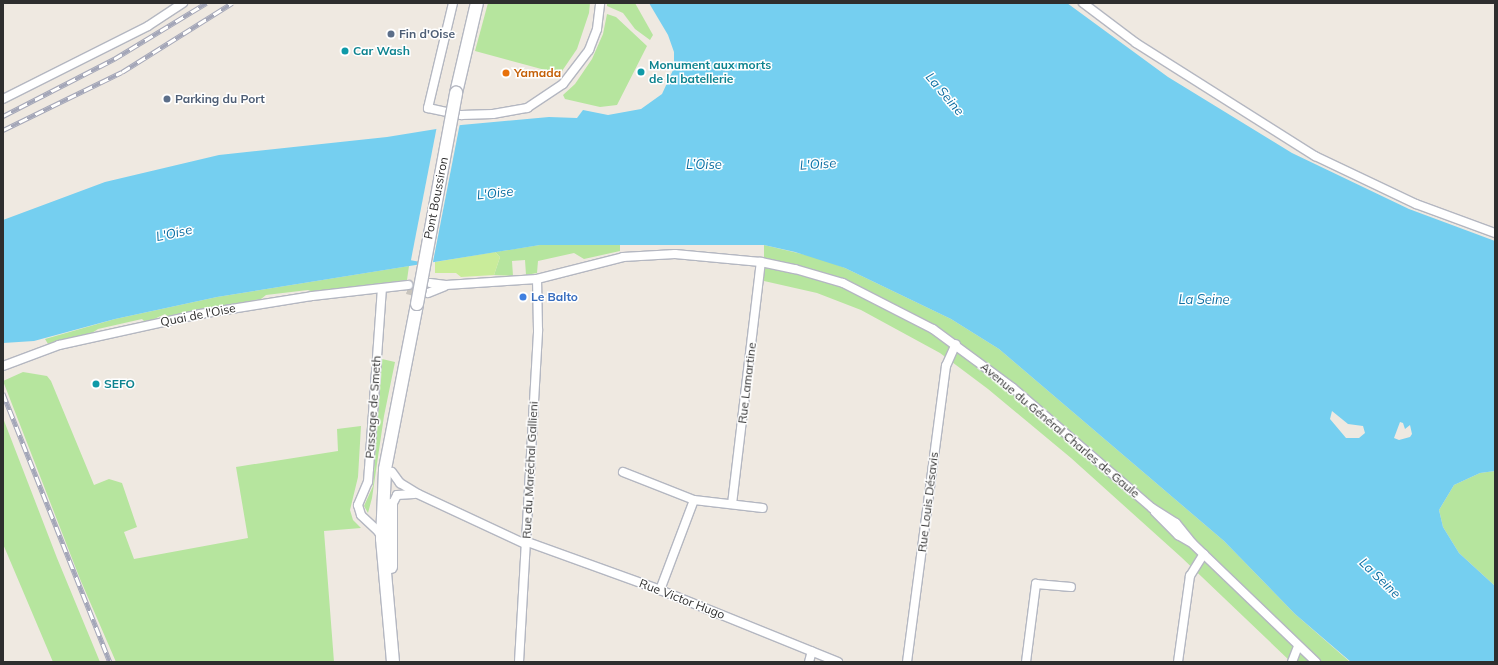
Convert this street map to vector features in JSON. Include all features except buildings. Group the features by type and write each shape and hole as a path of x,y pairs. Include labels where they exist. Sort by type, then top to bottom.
{"main road":[{"name":"Pont Boussiron","path":"399,398 456,93 477,3"},
{"path":"390,612 382,539 392,472 399,398"},
{"path":"393,662 387,508 387,452 399,398"}],"street":[{"path":"3,99 148,26 184,3"},
{"path":"453,3 428,108 462,115 512,111 536,104 563,84 589,50 597,29 600,3"},
{"path":"1083,3 1136,43 1316,156 1416,204 1495,233"},
{"name":"Avenue du Général Charles de Gaule","path":"537,279 637,255 691,254 761,262 795,269 843,284 912,317 956,344 1058,424 1152,508 1178,535 1192,542 1316,662"},
{"name":"Rue Lamartine","path":"732,504 761,262"},
{"path":"430,283 446,285 537,279"},
{"name":"Rue du Maréchal Gallieni","path":"518,662 538,330 537,279"},
{"path":"428,293 446,285"},
{"name":"Quai de l'Oise","path":"3,366 59,345 200,314 382,288 407,288"},
{"name":"Passage de Smeth","path":"382,288 368,476 358,505 361,515 367,519 379,532 382,539"},
{"name":"Rue Louis Désavis","path":"908,662 946,366 956,344"},
{"name":"Rue Victor Hugo","path":"392,472 400,483 418,494 525,542 660,590 838,662"},
{"path":"623,472 694,500 763,508"},
{"name":"Rue Victor Hugo","path":"387,508 394,498 400,494 418,494"},
{"path":"660,590 694,500"},
{"path":"367,519 377,516 387,508"},
{"path":"1178,662 1190,576 1204,554"},
{"path":"1026,662 1036,584 1071,587"},
{"path":"1292,662 1298,646"},
{"path":"809,662 812,651"}],"green space":[{"path":"488,3 590,3 589,13 577,49 560,74 475,51"},
{"path":"607,3 635,3 653,35 650,40 635,29 623,13 607,6"},
{"path":"607,14 616,17 647,46 617,105 600,107 565,99 563,95 575,84 592,59 603,34"},
{"path":"540,245 620,245 620,251 584,259 574,253 538,261 537,273 526,275 525,260 512,261 513,276 494,275 500,257 495,252"},
{"path":"764,245 819,258 845,268 951,319 999,349 1224,541 1295,614 1350,662 1291,662 1181,557 1071,458 988,389 940,353 861,310 817,293 764,281"},
{"path":"495,252 500,257 494,275 461,277 456,273 435,273 435,262"},
{"path":"409,266 407,280 313,292 308,290 266,295 261,299 167,316 165,314 152,320 144,321 142,319 98,329 92,333 48,344 45,339 115,319 217,297"},
{"path":"382,359 395,362 384,416 372,498 368,513 364,506 373,486"},
{"path":"23,372 47,376 51,381 94,485 109,479 122,483 137,527 124,532 134,559 248,538 236,467 338,451 337,429 361,426 358,477 350,510 353,520 361,528 324,531 334,662 116,662 80,579 3,381"},
{"path":"3,418 57,558 100,662 53,662 3,544"},
{"path":"1495,471 1495,586 1459,553 1443,527 1439,510 1454,485 1480,473"}],"water":[{"name":"La Seine","path":"649,3 1067,3 1168,77 1292,153 1409,209 1495,241 1495,471 1480,473 1454,485 1439,510 1443,527 1459,553 1495,586 1495,662 1351,662 1295,614 1224,541 999,349 951,319 845,268 795,252 764,245 540,245 217,297 115,319 34,341 3,343 3,220 105,182 219,155 387,137 461,125 549,117 577,118 583,110 608,115 641,109 662,94 674,68 674,52 668,35","holes":["1332,411 1348,424 1363,426 1365,433 1359,438 1346,438 1330,419","1400,422 1403,423 1405,429 1410,425 1412,434 1410,437 1399,440 1394,438"]}],"pier":[{"path":"438,119 460,123 433,264 411,260"}],"tunnel":[{"path":"407,290 423,294"}],"railway":[{"path":"3,116 114,59 206,3"},
{"path":"3,130 122,72 232,3"},
{"path":"3,393 110,662"}],"place":[{"name":"Fin d'Oise","path":"391,34"},
{"name":"Car Wash","path":"345,51"},
{"name":"Monument aux morts de la batellerie","path":"641,72"},
{"name":"Yamada","path":"506,73"},
{"name":"Parking du Port","path":"167,99"},
{"name":"Le Balto","path":"523,297"},
{"name":"SEFO","path":"96,384"}],"water label":[{"name":"L’Oise","path":"704,164"},
{"name":"L'Oise","path":"818,164"},
{"name":"L'Oise","path":"495,193"},
{"name":"L'Oise","path":"174,233"}]}
